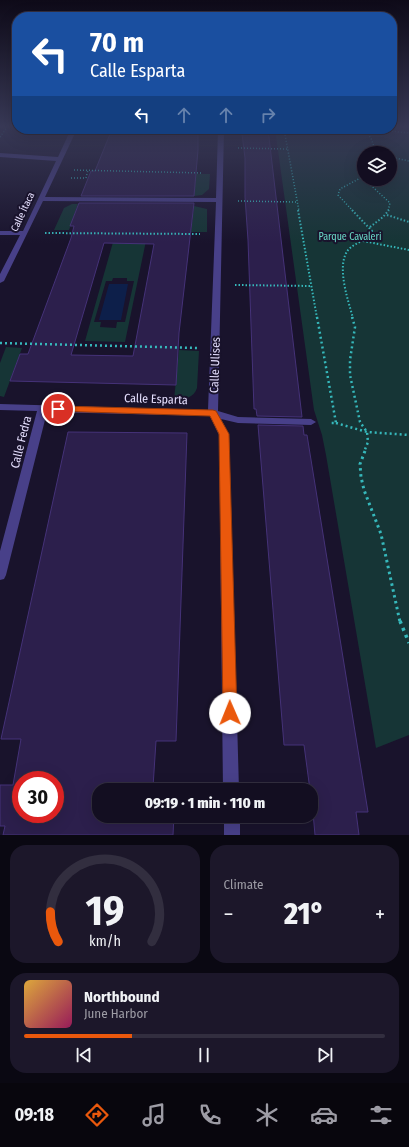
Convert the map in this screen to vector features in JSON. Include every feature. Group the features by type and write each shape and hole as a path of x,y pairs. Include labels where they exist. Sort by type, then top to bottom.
{"street":[{"name":"Calle Ítaca","path":"0,281 25,233 56,165"},
{"name":"Calle Ulises","path":"213,414 220,165"},
{"path":"40,199 219,200"},
{"path":"0,233 25,233"},
{"name":"Calle Esparta","path":"0,407 213,414 238,420 311,422"},
{"name":"Calle Fedra","path":"0,575 43,409"},
{"path":"213,414 224,434 232,783"},
{"path":"232,823 232,835"}],"path":[{"path":"291,165 336,423"},
{"path":"54,170 220,173"},
{"path":"357,181 340,189 338,196 370,227 372,231 368,238 346,252 343,279 355,327 350,360 350,375 360,422 367,432 368,442 360,464 361,477 364,490 381,534 398,616 409,643"},
{"path":"370,186 390,203 390,210 387,215 370,227"},
{"path":"219,200 297,202"},
{"path":"387,215 409,222"},
{"path":"25,233 218,234"},
{"path":"363,241 409,250"},
{"path":"217,285 312,286"},
{"path":"0,343 215,348"},
{"path":"311,422 336,423 367,432 409,435"}],"green space":[{"name":"Parque Cavaleri","path":"280,165 357,165 357,186 397,186 397,165 409,165 409,735 376,748 326,455 322,435 314,410"},
{"path":"196,174 210,174 209,189 202,195 194,196"},
{"path":"72,204 78,204 69,230 54,230 64,208"},
{"path":"194,206 207,209 207,232 191,232"},
{"path":"115,235 121,243 135,244 147,236 125,342 85,341","holes":["113,278 127,278 127,281 134,281 125,322 117,322 116,328 100,327 101,322 94,322 106,281 112,281"]},
{"path":"6,347 22,348 4,397 0,396 0,363"},
{"path":"179,350 199,351 197,388 191,396 174,400"}],"water":[{"path":"109,284 128,284 121,320 99,320"}],"building":[{"path":"97,165 197,165 194,196 81,196 91,171 95,171"},
{"path":"245,165 272,165 302,417 257,416 256,409 254,409"},
{"path":"79,203 194,203 179,333 176,385 10,381 20,354 28,354 71,238 74,226 70,226","holes":["104,243 154,244 133,356 71,355"]},
{"path":"258,425 303,426 304,435 307,435 368,812 356,812 359,835 315,835 314,823 318,823 318,783 309,783 304,745 284,745"},
{"path":"68,432 187,433 176,741 156,741 153,783 92,783 92,823 174,823 173,835 3,835 5,826 0,826 0,785 12,785 12,823 64,823 64,771 15,771 21,739 1,739"}],"route":[{"path":"58,409 213,414 222,428 224,434 230,713"}]}
